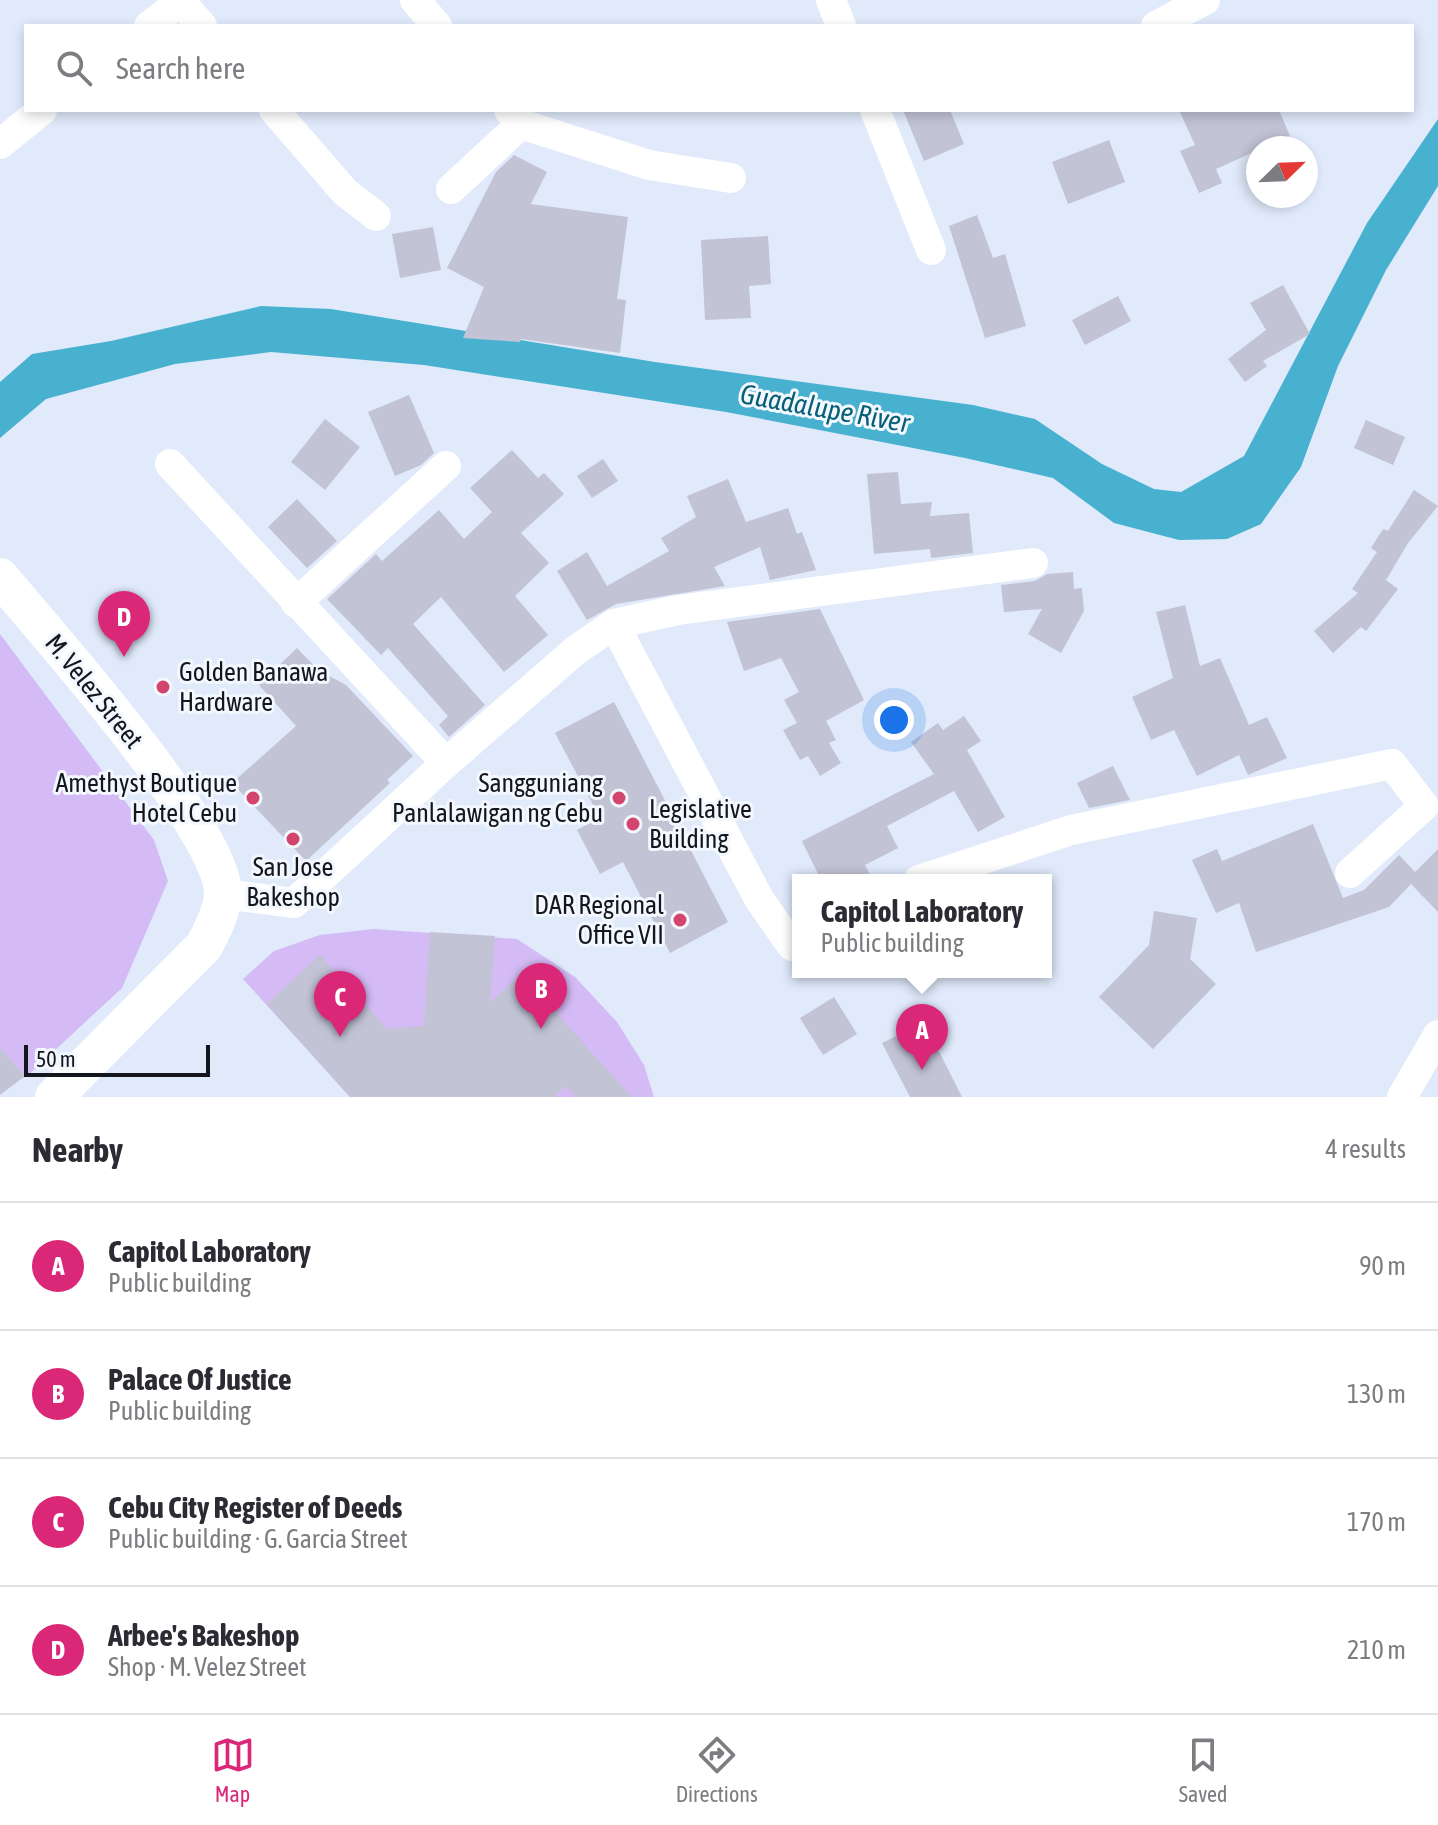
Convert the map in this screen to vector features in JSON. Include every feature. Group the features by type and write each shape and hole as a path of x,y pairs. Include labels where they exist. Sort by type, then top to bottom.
{"main road":[{"name":"M. Velez Street","path":"0,577 141,747 206,846 223,894"},
{"path":"54,1097 204,946 215,924 223,894"}],"street":[{"path":"415,0 435,24"},
{"path":"831,0 840,24"},
{"path":"1160,24 1205,0"},
{"path":"152,24 182,1 200,24"},
{"path":"0,144 40,112"},
{"path":"276,112 345,192 376,216"},
{"path":"876,112 931,250"},
{"path":"451,189 515,117 649,165 731,178"},
{"path":"170,464 446,763"},
{"path":"296,603 446,466"},
{"path":"223,894 294,903 446,763 576,650 614,624 678,610 1033,563"},
{"path":"614,624 759,899 792,946"},
{"path":"937,874 1071,830 1392,764 1424,806 1350,873"},
{"path":"1402,1097 1438,1035"}],"shaded area":[{"path":"0,634 154,840 168,881 122,988 26,1077 5,1054 0,1056"},
{"path":"374,929 517,939 575,977 617,1022 644,1065 654,1097 350,1097 243,979 274,951 320,935"}],"water":[{"name":"Guadalupe River","path":"1438,119 1438,186 1386,270 1338,366 1301,467 1261,524 1227,539 1179,540 1114,523 1053,478 965,458 726,412 424,365 271,352 175,364 46,399 0,438 0,382 32,354 111,341 261,306 331,309 655,362 973,405 1035,419 1102,464 1154,489 1181,492 1244,456 1367,223"}],"building":[{"path":"904,112 951,112 964,144 924,161"},
{"path":"1180,112 1280,112 1290,136 1246,136 1246,156 1216,169 1222,183 1199,193 1180,151 1195,145"},
{"path":"1109,140 1125,182 1068,204 1052,162"},
{"path":"514,155 547,172 531,204 628,217 617,299 626,300 620,353 521,339 520,342 463,338 484,287 447,268 496,172"},
{"path":"977,215 993,258 1005,254 1026,326 985,338 949,226"},
{"path":"433,227 441,270 400,278 392,234"},
{"path":"768,236 771,284 749,286 751,318 705,320 701,240"},
{"path":"1283,285 1310,334 1263,361 1267,366 1245,382 1228,359 1266,330 1250,303"},
{"path":"1118,296 1131,321 1085,345 1072,320"},
{"path":"409,395 434,453 421,465 395,476 368,412"},
{"path":"325,419 360,447 325,490 291,462"},
{"path":"1366,420 1405,437 1393,465 1354,448"},
{"path":"512,450 538,478 544,473 564,494 521,533 549,563 515,596 548,635 504,672 441,597 413,624 485,705 449,737 439,725 448,716 388,648 381,655 327,599 376,554 382,561 439,510 464,539 492,512 470,488"},
{"path":"603,459 618,481 592,498 577,476"},
{"path":"898,472 901,504 932,502 930,516 969,513 973,553 931,558 930,549 874,554 867,474"},
{"path":"728,479 746,522 788,508 797,534 802,532 816,570 770,580 760,547 714,567 725,586 616,604 587,620 557,571 587,552 607,586 669,551 661,538 696,517 687,496"},
{"path":"1414,490 1438,506 1408,543 1386,580 1398,589 1366,631 1361,627 1333,653 1314,631 1358,593 1352,589 1377,552 1371,548 1383,529 1388,531"},
{"path":"297,499 337,541 307,568 268,527"},
{"path":"1073,572 1074,589 1082,588 1084,611 1061,653 1028,634 1042,609 1004,612 1001,585 1035,581 1047,574"},
{"path":"1185,605 1200,666 1220,658 1249,725 1267,717 1287,758 1248,775 1239,755 1197,776 1174,730 1151,740 1132,697 1173,678 1156,612"},
{"path":"820,609 864,700 826,721 836,740 829,743 841,763 820,776 808,756 800,760 783,730 797,723 784,700 799,692 781,658 744,671 727,622"},
{"path":"297,648 318,670 346,685 413,756 387,780 390,783 306,861 232,783 296,726 259,685"},
{"name":"Legislative Building","path":"614,702 728,922 670,953 623,862 600,874 577,830 600,818 555,733"},
{"path":"964,716 981,741 967,750 1005,817 978,832 954,791 887,826 898,848 865,865 870,874 818,874 802,841 934,774 911,742 938,723 943,730"},
{"path":"1113,766 1130,800 1089,808 1077,783"},
{"path":"1313,824 1343,898 1364,890 1399,855 1415,872 1438,849 1438,912 1411,884 1389,907 1256,952 1239,903 1216,913 1192,860 1217,849 1222,861"},
{"path":"1154,911 1197,918 1190,959 1216,984 1153,1049 1099,997 1149,945"},
{"path":"430,932 495,936 490,1002 521,974 632,1097 576,1097 566,1086 554,1097 350,1097 267,1004 320,955 387,1029 424,1026"},
{"path":"834,997 857,1034 823,1055 800,1018"},
{"path":"924,1022 962,1097 910,1097 882,1043"},
{"path":"0,1048 25,1076 0,1095"}],"place":[{"name":"Arbee's Bakeshop","path":"124,657"},
{"name":"Golden Banawa Hardware","path":"163,687"},
{"name":"Amethyst Boutique Hotel Cebu","path":"253,798"},
{"name":"Sangguniang Panlalawigan ng Cebu","path":"619,798"},
{"name":"Legislative Building","path":"633,824"},
{"name":"San Jose Bakeshop","path":"293,839"},
{"name":"DAR Regional Office VII","path":"680,920"},
{"name":"Palace Of Justice","path":"541,1029"},
{"name":"Cebu City Register of Deeds","path":"340,1037"},
{"name":"Capitol Laboratory","path":"922,1070"}]}
